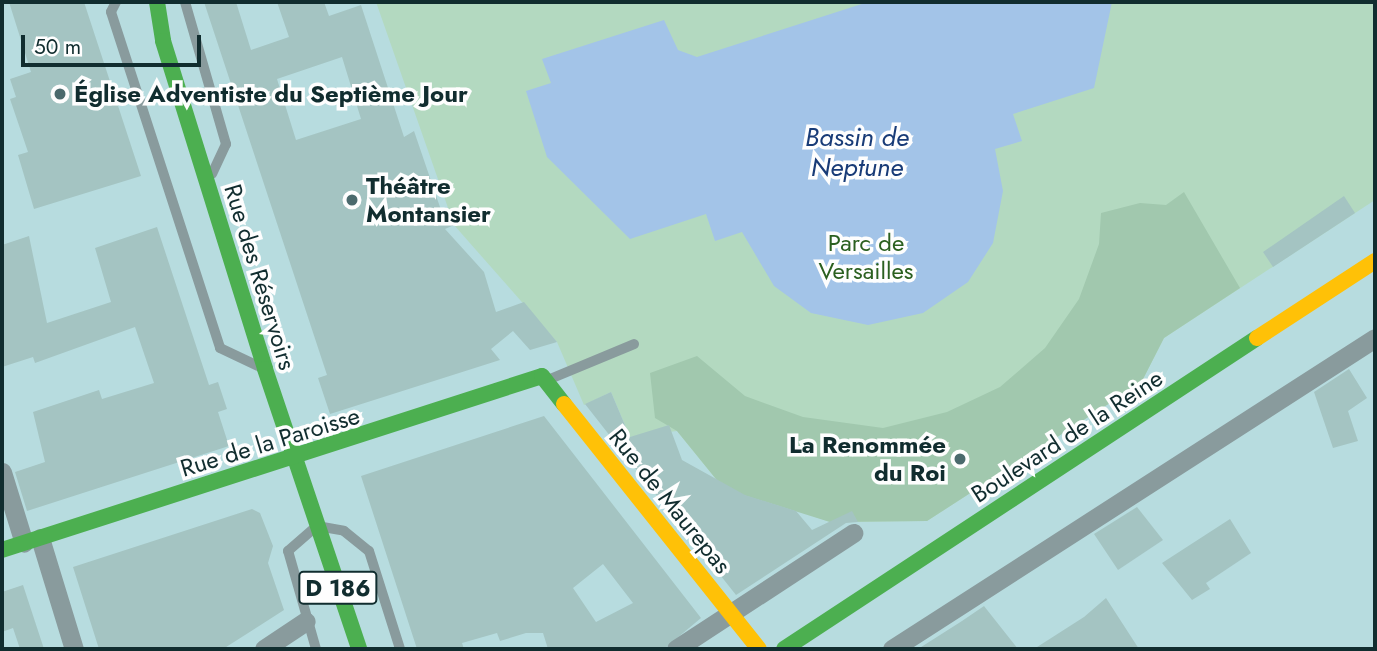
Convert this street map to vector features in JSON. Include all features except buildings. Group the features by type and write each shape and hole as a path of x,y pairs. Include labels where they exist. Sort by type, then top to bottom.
{"street":[{"name":"Rue des Réservoirs","path":"157,2 163,41 293,459 359,649"},
{"name":"Rue des Réservoirs","path":"138,9 163,41"},
{"name":"Boulevard de la Reine","path":"784,649 1375,261"},
{"path":"892,649 1375,338"},
{"name":"Rue de la Paroisse","path":"2,550 293,459 542,376 551,379"},
{"name":"Rue de Maurepas","path":"551,379 569,412 759,649"},
{"path":"2,472 32,540 74,649"},
{"path":"676,649 853,533"},
{"path":"264,649 306,621"}],"lane":[{"path":"116,2 111,12 220,348 265,369"},
{"path":"185,2 226,144 208,184"},
{"path":"551,379 634,344"},
{"path":"316,649 288,551 317,526 344,531 369,551 400,649"}],"green space":[{"name":"Parc de Versailles","path":"376,2 1375,2 1375,200 1164,338 1141,383 927,521 830,522 720,484 677,431 630,437 611,392 584,405 557,342 454,225"},
{"path":"1184,192 1240,288 1164,338 1141,383 927,521 830,522 737,493 720,484 677,431 655,418 650,373 697,356 745,396 803,417 883,428 947,412 1000,387 1045,348 1079,299 1099,244 1101,213 1140,203 1166,205"}],"water":[{"name":"Bassin de Neptune","path":"868,2 1112,2 1094,88 1013,114 1022,141 995,149 1003,191 993,243 968,282 923,313 868,325 811,313 774,286 742,232 715,241 706,214 630,239 547,157 526,91 551,83 542,59 664,20 678,50 697,57"}],"traffic: fast":[{"path":"157,2 163,41 265,369 359,649"},
{"path":"784,649 1257,338"},
{"path":"2,550 542,376 564,404"}],"traffic: slow":[{"path":"1257,338 1375,261"},
{"path":"564,404 759,649"}],"place":[{"name":"Église Adventiste du Septième Jour","path":"60,94"},
{"name":"Théâtre Montansier","path":"352,200"},
{"name":"La Renommée du Roi","path":"960,459"}]}
